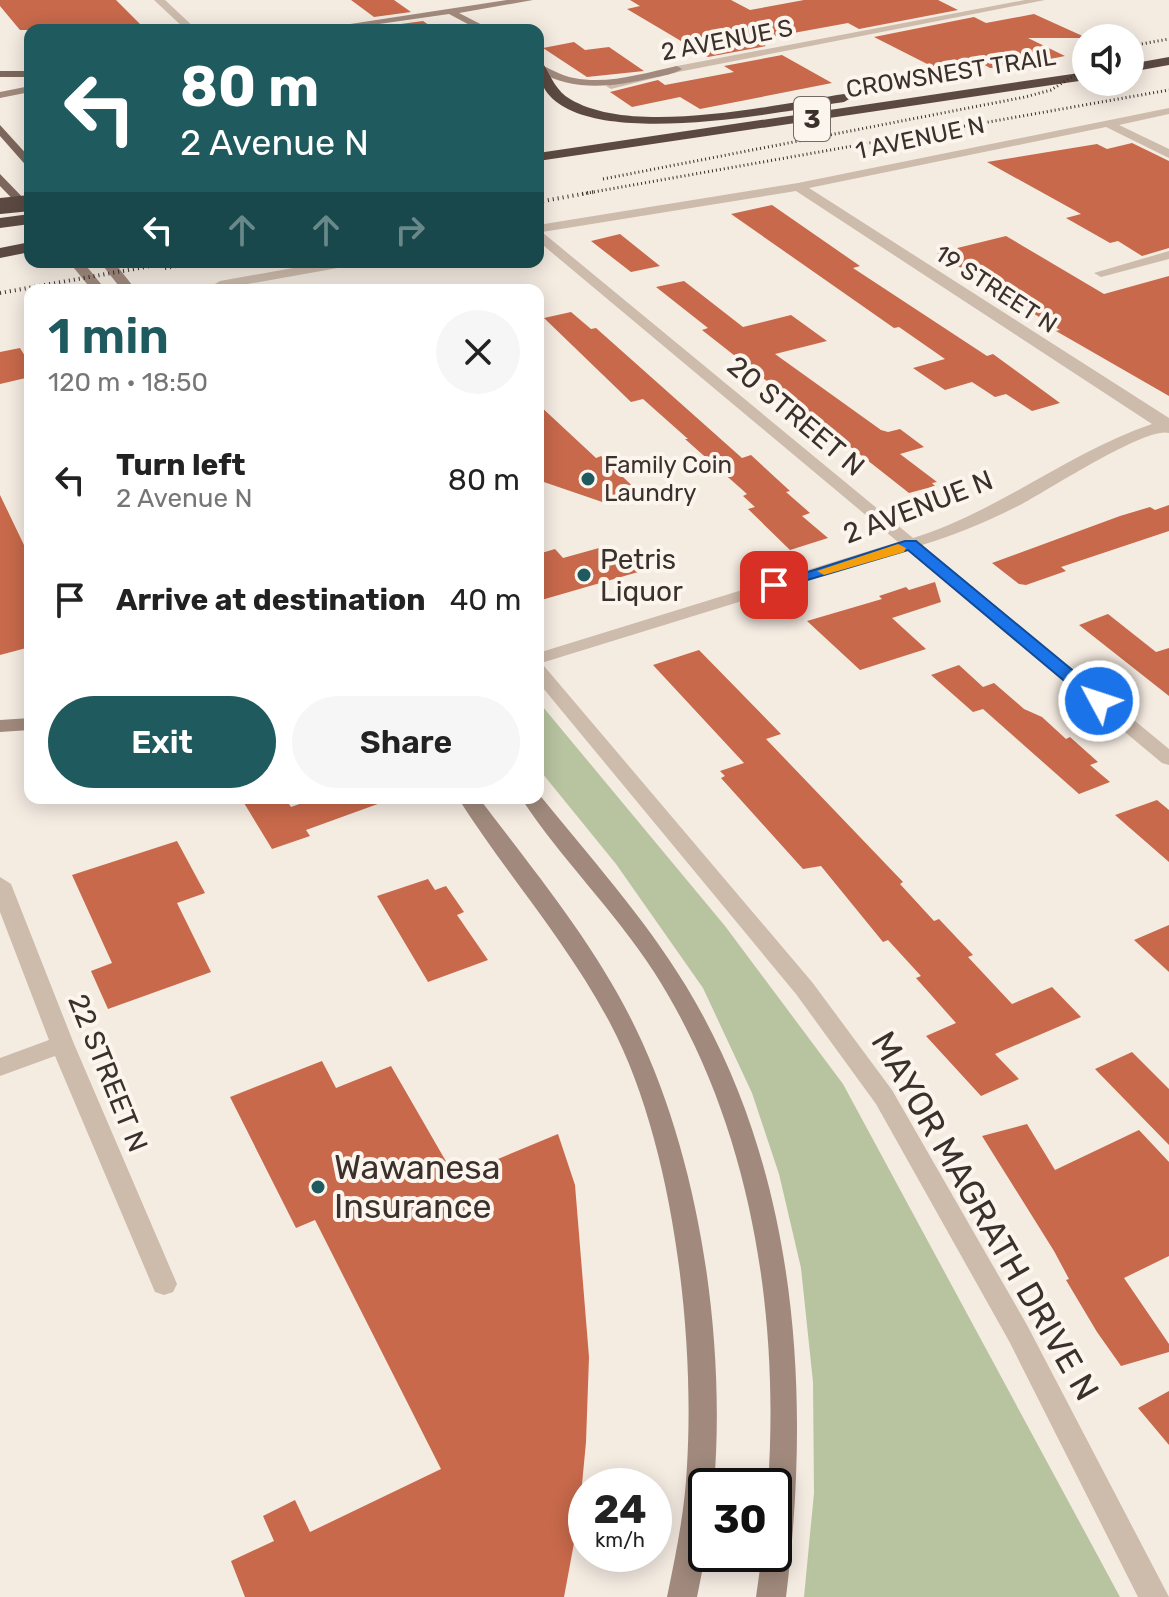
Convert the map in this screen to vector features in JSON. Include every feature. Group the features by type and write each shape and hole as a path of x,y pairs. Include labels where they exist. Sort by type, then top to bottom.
{"highway":[{"path":"1144,53 1169,49"},
{"path":"1144,65 1169,61"},
{"name":"CROWSNEST TRAIL","path":"544,157 979,88 1072,66"},
{"path":"544,77 553,92 574,107 629,119 679,119 979,88"},
{"name":"CROWSNEST TRAIL","path":"544,143 1072,78"},
{"path":"544,168 865,116 979,88"},
{"path":"0,206 24,204"},
{"path":"0,223 24,217"},
{"path":"0,242 24,238"},
{"path":"0,253 24,248"}],"main road":[{"path":"353,24 528,0"},
{"path":"450,13 462,24"},
{"path":"410,24 450,13 474,24"},
{"path":"544,71 559,79 596,84 677,69"},
{"path":"0,74 24,76"},
{"path":"0,85 24,78"},
{"path":"0,95 24,90"},
{"path":"0,128 24,158"},
{"path":"0,178 24,208"},
{"path":"81,268 94,284"},
{"path":"112,268 124,284"},
{"path":"0,726 24,724"},
{"path":"472,804 573,938 626,1030 652,1097 672,1168 698,1327 701,1430 697,1518 682,1597"},
{"path":"536,804 665,973 695,1022 740,1130 764,1227 782,1332 785,1437 780,1544 771,1597"}],"street":[{"path":"159,0 185,24"},
{"path":"977,0 996,9"},
{"name":"2 AVENUE S","path":"611,86 677,69 1040,0"},
{"name":"1 AVENUE N","path":"544,231 798,187 1169,111"},
{"path":"1104,122 1169,154"},
{"name":"19 STREET N","path":"798,187 1167,425"},
{"name":"20 STREET N","path":"544,237 1169,759"},
{"path":"1101,273 1169,255"},
{"path":"226,284 315,268"},
{"name":"2 AVENUE N","path":"544,657 911,545 987,514 1134,435 1167,425"},
{"name":"MAYOR MAGRATH DRIVE N","path":"544,677 804,988 884,1097 1018,1333 1154,1597"},
{"name":"22 STREET N","path":"0,884 62,1044 164,1284"},
{"path":"0,1067 62,1044"}],"green space":[{"path":"544,708 725,926 843,1084 1120,1597 804,1597 814,1493 813,1382 801,1268 779,1174 752,1093 703,988 616,864 544,775"}],"building":[{"path":"0,0 116,0 140,24 24,24 24,30 20,30 0,6"},
{"path":"351,0 394,0 411,12 374,17"},
{"path":"630,0 731,0 750,10 804,0 938,0 958,10 859,29 848,23 755,40 766,46 708,57 627,9 640,6"},
{"path":"1034,14 1072,31 1072,38 1028,38 1065,56 1005,68 990,68 983,64 943,72 874,37 974,17 986,23"},
{"path":"574,42 585,50 609,47 644,71 587,77 544,48"},
{"path":"782,55 832,83 700,109 680,97 632,107 610,92 658,80 665,85 734,72 724,66"},
{"path":"1132,143 1169,161 1169,248 1142,256 1118,241 1110,243 1066,218 1081,214 987,162 1097,144 1107,149"},
{"path":"772,205 860,266 853,268 987,356 993,354 1060,403 1032,411 1006,394 995,397 972,382 945,390 913,368 945,359 899,327 894,328 731,214"},
{"path":"620,234 660,266 631,272 591,241"},
{"path":"1006,236 1104,294 1169,276 1169,396 1056,331 1060,330 937,253"},
{"path":"684,281 743,327 791,315 827,341 775,354 881,430 900,429 924,447 900,454 937,482 932,483 935,486 909,493 702,330 708,328 656,287"},
{"path":"571,312 591,329 596,328 742,458 751,455 790,491 786,492 810,513 802,516 828,538 790,550 748,509 755,507 743,496 747,494 643,399 631,402 544,318"},
{"path":"20,348 24,354 24,378 0,384 0,352"},
{"path":"544,410 596,458 601,456 646,499 611,505 544,482"},
{"path":"0,495 24,545 24,649 0,655"},
{"path":"1169,505 1169,531 1061,567 1066,571 1026,585 1019,584 992,563 1120,516"},
{"name":"Petris Liquor","path":"599,548 652,568 544,599 544,552 555,549 563,558"},
{"path":"935,582 941,602 892,618 926,649 860,670 807,621 882,599 879,596 906,587 909,590"},
{"path":"1108,614 1156,652 1169,648 1169,696 1079,625"},
{"path":"699,650 781,734 766,739 903,882 900,884 934,921 939,919 973,955 968,957 1012,1004 1052,987 1081,1017 995,1054 1019,1079 981,1096 926,1036 956,1023 916,978 921,976 888,940 883,942 821,866 803,869 721,778 725,776 720,771 744,763 653,665"},
{"path":"959,665 983,687 994,683 1024,709 1042,717 1066,739 1070,737 1098,762 1090,765 1110,782 1079,794 983,709 973,712 931,675"},
{"path":"1157,800 1169,810 1169,862 1115,815"},
{"path":"245,804 289,804 291,807 299,804 378,804 306,830 310,836 272,849"},
{"path":"177,841 205,893 177,903 211,972 108,1009 91,971 112,963 72,875"},
{"path":"428,879 435,890 446,886 464,912 457,915 488,960 428,982 377,896"},
{"path":"1169,925 1169,972 1134,940"},
{"path":"1132,1052 1169,1089 1169,1145 1095,1069"},
{"path":"322,1061 336,1088 391,1066 455,1177 558,1134 575,1185 589,1357 584,1468 568,1468 569,1572 564,1597 245,1597 231,1561 274,1541 263,1516 295,1500 310,1532 441,1469 315,1220 296,1228 230,1097"},
{"path":"1027,1124 1055,1170 1139,1130 1169,1162 1169,1256 1124,1278 1169,1344 1169,1352 1121,1366 1097,1332 1066,1280 1069,1279 1054,1251 982,1136"},
{"path":"1169,1391 1169,1445 1138,1408"}],"railway":[{"path":"1144,43 1169,39"},
{"path":"603,179 1025,97 1051,90 1072,77"},
{"path":"582,194 1169,90"},
{"path":"582,194 593,192"},
{"path":"544,201 582,194"},
{"path":"50,284 140,268"},
{"path":"0,293 24,289"}],"slow traffic":[{"path":"824,571 898,548"}],"place":[{"name":"Family Coin Laundry","path":"588,479"},
{"name":"Petris Liquor","path":"584,575"},
{"name":"Wawanesa Insurance","path":"318,1187"}],"route":[{"path":"774,585 911,545 1099,701"}]}
